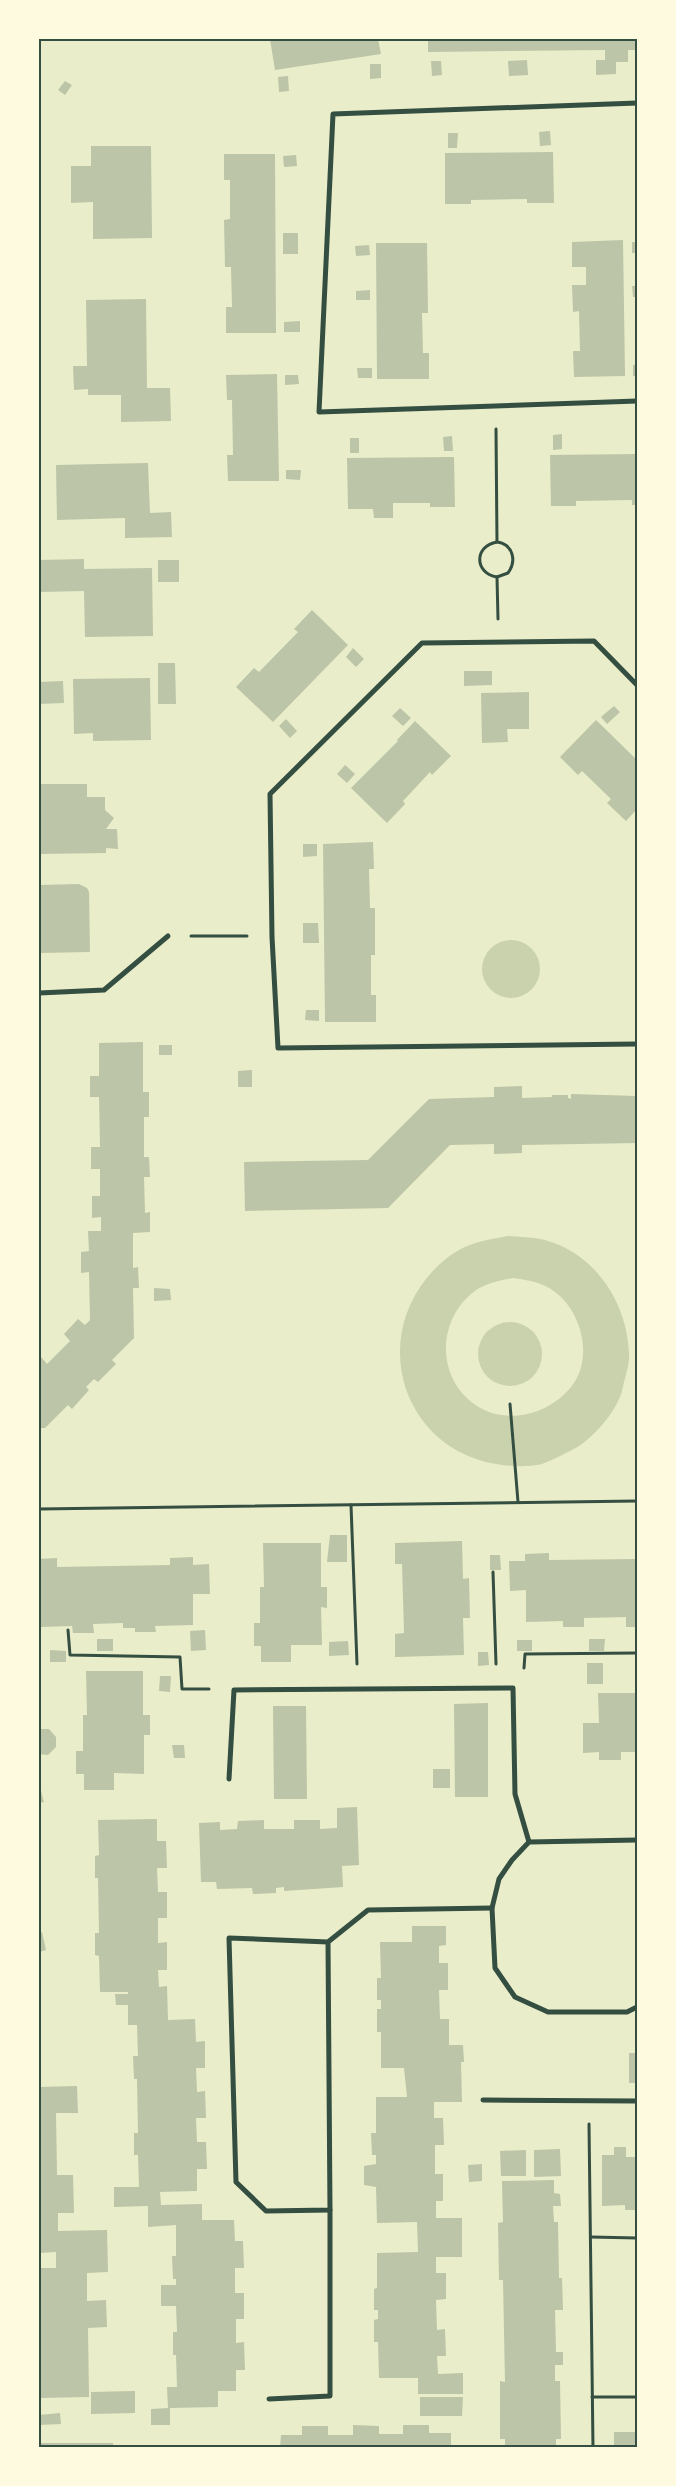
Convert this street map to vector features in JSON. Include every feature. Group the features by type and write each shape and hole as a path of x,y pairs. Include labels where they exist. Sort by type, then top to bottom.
{"street":[{"path":"637,103 333,114 319,412 637,401"},
{"path":"637,685 594,642 422,643 270,794 272,936 278,1048 637,1044"},
{"path":"39,993 104,990 168,936"},
{"path":"229,1779 234,1690 513,1688 515,1794 529,1842"},
{"path":"637,1840 529,1842 512,1860 499,1879 492,1908 495,1968 515,1996 548,2012 627,2012 637,2007"},
{"path":"330,2210 266,2211 236,2182 230,1938 328,1942 368,1910 492,1908"},
{"path":"269,2399 330,2396 328,1942"},
{"path":"483,2100 637,2100"}],"path":[{"path":"496,406 497,542"},
{"path":"497,542 511,550 514,559 508,573 497,577 486,574 482,570 478,559 486,546 497,542"},
{"path":"497,577 498,642"},
{"path":"168,936 272,936"},
{"path":"510,1404 518,1502"},
{"path":"39,1509 637,1501"},
{"path":"351,1505 358,1689"},
{"path":"493,1572 497,1688"},
{"path":"68,1630 70,1655 180,1657 182,1688 234,1690"},
{"path":"513,1688 523,1690 525,1654 637,1652"},
{"path":"589,2101 593,2447"},
{"path":"591,2237 637,2238"},
{"path":"592,2397 637,2397"}],"green space":[{"path":"505,940 517,940 532,948 540,963 540,975 532,990 517,998 505,998 490,990 482,975 482,963 490,948"},
{"path":"507,1236 545,1240 563,1247 579,1257 605,1283 615,1299 627,1334 629,1357 627,1370 620,1397 609,1416 593,1435 575,1449 548,1462 528,1466 499,1465 486,1462 457,1451 434,1434 417,1412 405,1387 400,1360 402,1332 410,1305 430,1274 446,1259 464,1248 479,1242","holes":["513,1278 545,1286 564,1301 578,1323 582,1336 583,1350 578,1376 571,1387 547,1407 533,1413 518,1416 488,1411 474,1404 462,1393 454,1381 446,1355 449,1328 461,1304 480,1288 491,1283"]},
{"path":"510,1322 528,1327 533,1331 537,1336 542,1354 537,1372 533,1377 528,1381 510,1386 492,1381 487,1377 483,1372 478,1354 483,1336 487,1331 492,1327"}],"building":[{"path":"270,39 378,39 381,54 275,70"},
{"path":"428,39 637,39 637,50 628,50 628,62 616,62 616,74 596,75 596,60 605,60 605,50 428,52"},
{"path":"527,60 528,75 509,76 508,61"},
{"path":"431,61 441,61 442,75 432,76"},
{"path":"370,64 381,64 381,78 370,79"},
{"path":"288,76 289,91 279,92 278,77"},
{"path":"65,81 72,85 65,95 58,90"},
{"path":"550,131 551,145 540,146 539,132"},
{"path":"448,133 458,133 457,148 448,148"},
{"path":"91,146 151,146 152,238 93,239 93,202 71,203 71,166 91,166"},
{"path":"553,152 554,203 527,203 527,199 471,200 471,204 445,204 445,153"},
{"path":"224,154 275,154 276,333 226,333 226,307 232,307 231,267 225,267 224,220 230,219 230,180 224,180"},
{"path":"296,155 297,166 284,167 283,156"},
{"path":"283,233 298,233 298,254 283,254"},
{"path":"623,240 625,376 574,377 573,351 580,351 579,311 573,312 572,285 586,285 586,267 572,267 572,242"},
{"path":"632,242 637,242 637,253 632,253"},
{"path":"376,243 427,243 428,313 422,313 423,353 429,353 429,379 377,379"},
{"path":"369,245 370,255 356,256 355,246"},
{"path":"632,286 637,286 637,297 633,297"},
{"path":"370,290 370,300 356,300 356,291"},
{"path":"146,299 147,388 170,388 171,421 121,422 121,395 88,395 88,389 74,390 73,366 87,366 86,300"},
{"path":"300,321 300,332 284,332 284,322"},
{"path":"633,365 637,365 637,376 633,376"},
{"path":"357,368 372,368 372,378 358,378"},
{"path":"277,374 279,481 228,481 227,455 233,455 232,400 227,400 226,375"},
{"path":"285,375 298,375 299,384 285,385"},
{"path":"562,434 562,449 553,450 553,435"},
{"path":"452,436 453,451 444,451 443,437"},
{"path":"350,438 359,438 359,453 350,453"},
{"path":"637,454 637,505 632,505 632,500 576,501 576,506 551,506 550,455"},
{"path":"454,457 455,507 430,507 430,503 393,503 393,518 374,518 373,509 348,509 347,458"},
{"path":"148,463 150,513 171,512 172,537 125,538 125,518 57,520 56,465"},
{"path":"286,470 301,470 300,480 286,479"},
{"path":"84,559 84,569 152,568 153,636 85,637 84,591 39,592 39,560"},
{"path":"158,560 179,560 179,582 158,582"},
{"path":"312,610 348,645 273,722 236,687 254,668 259,672 298,632 294,629"},
{"path":"353,648 364,659 356,667 346,657"},
{"path":"158,663 175,663 176,704 158,704"},
{"path":"464,671 492,671 492,685 464,686"},
{"path":"150,678 151,740 93,741 93,733 74,734 73,679"},
{"path":"63,681 64,703 39,704 39,682"},
{"path":"529,692 529,729 507,729 508,742 482,743 481,693"},
{"path":"614,706 620,712 607,724 601,717"},
{"path":"400,708 411,718 403,726 392,716"},
{"path":"286,719 297,731 290,738 279,726"},
{"path":"596,720 637,760 637,809 626,821 607,803 611,799 582,771 578,775 560,757"},
{"path":"415,721 451,756 432,775 430,772 403,801 405,804 387,823 351,788 398,741"},
{"path":"345,765 355,774 347,783 337,774"},
{"path":"39,784 87,784 87,797 105,797 105,810 114,818 106,829 117,829 118,849 106,848 106,853 39,854"},
{"path":"373,842 374,869 369,869 370,908 375,908 375,955 371,955 371,995 376,995 376,1022 325,1022 323,844"},
{"path":"303,844 317,844 317,856 303,857"},
{"path":"79,884 87,888 89,892 90,952 39,953 39,885"},
{"path":"303,923 318,923 319,943 303,943"},
{"path":"306,1010 319,1010 319,1021 305,1020"},
{"path":"143,1042 143,1092 149,1092 149,1117 144,1117 144,1157 149,1157 150,1177 144,1177 145,1213 150,1212 150,1232 133,1233 133,1268 138,1267 139,1288 133,1288 134,1338 112,1360 116,1364 98,1382 94,1379 86,1387 89,1390 72,1409 68,1405 45,1428 39,1428 39,1359 41,1357 47,1364 70,1341 64,1334 78,1319 85,1325 90,1320 89,1272 81,1273 81,1252 89,1251 88,1231 101,1231 101,1217 92,1218 92,1196 100,1196 100,1169 91,1169 91,1147 100,1147 99,1097 90,1097 90,1076 99,1076 99,1043"},
{"path":"159,1045 172,1045 172,1055 159,1055"},
{"path":"252,1070 252,1087 238,1087 238,1071"},
{"path":"522,1086 522,1098 568,1095 568,1098 571,1099 571,1094 637,1096 637,1143 522,1145 522,1153 494,1154 494,1144 450,1145 388,1208 245,1211 244,1162 368,1160 429,1099 494,1097 494,1087"},
{"path":"154,1288 170,1289 171,1300 154,1301"},
{"path":"330,1535 347,1535 347,1562 327,1562"},
{"path":"462,1541 463,1579 469,1578 470,1618 463,1618 464,1655 395,1657 395,1634 404,1633 402,1564 395,1564 395,1543"},
{"path":"263,1543 321,1543 321,1587 327,1587 327,1608 321,1607 322,1645 291,1645 291,1662 261,1662 261,1646 254,1646 254,1623 260,1623 260,1587 264,1587"},
{"path":"549,1553 549,1560 637,1559 637,1627 626,1627 626,1617 584,1618 584,1627 563,1627 563,1621 526,1622 526,1590 510,1591 509,1561 525,1561 525,1554"},
{"path":"490,1555 500,1555 501,1570 490,1570"},
{"path":"193,1557 193,1565 209,1564 210,1594 193,1594 193,1625 155,1626 156,1632 135,1632 135,1628 123,1628 123,1623 93,1624 94,1633 73,1633 72,1626 39,1627 39,1559 57,1558 57,1567 170,1565 170,1558"},
{"path":"205,1630 206,1650 191,1651 190,1631"},
{"path":"97,1639 113,1639 113,1651 97,1651"},
{"path":"589,1639 605,1639 604,1651 589,1651"},
{"path":"517,1640 532,1640 532,1651 517,1651"},
{"path":"348,1641 349,1655 329,1656 329,1642"},
{"path":"50,1650 66,1651 66,1662 50,1662"},
{"path":"478,1652 488,1652 489,1665 478,1666"},
{"path":"587,1663 603,1663 603,1684 587,1684"},
{"path":"86,1671 143,1671 143,1715 150,1715 150,1735 144,1735 144,1774 114,1773 114,1790 84,1790 84,1774 76,1774 76,1751 83,1751 83,1715 87,1715"},
{"path":"160,1676 171,1676 170,1692 159,1691"},
{"path":"635,1686 637,1686 637,1752 621,1752 621,1760 599,1760 599,1752 583,1753 583,1723 599,1723 598,1693 635,1693"},
{"path":"488,1703 488,1797 455,1797 454,1704"},
{"path":"273,1706 306,1706 307,1799 274,1799"},
{"path":"39,1729 49,1729 56,1737 56,1747 48,1755 39,1754"},
{"path":"172,1745 184,1745 185,1758 174,1758"},
{"path":"433,1769 450,1769 450,1788 433,1788"},
{"path":"39,1784 44,1802 39,1803"},
{"path":"357,1807 359,1865 342,1866 343,1887 284,1891 284,1887 276,1888 276,1893 253,1894 252,1888 217,1889 216,1882 201,1882 199,1823 220,1822 220,1830 237,1829 238,1821 264,1820 264,1829 294,1829 294,1820 320,1820 320,1829 337,1828 337,1808"},
{"path":"157,1819 157,1841 166,1841 167,1868 157,1868 158,1892 167,1892 167,1918 158,1918 158,1943 167,1942 167,1970 158,1970 159,1987 167,1986 168,2020 195,2019 196,2042 205,2041 205,2068 196,2068 197,2092 205,2091 206,2118 196,2118 197,2142 206,2142 207,2169 197,2169 197,2191 160,2192 161,2205 202,2204 202,2220 234,2220 235,2241 243,2241 244,2268 235,2268 235,2293 244,2293 244,2319 236,2319 236,2343 244,2342 245,2370 236,2370 236,2391 218,2391 218,2407 170,2408 170,2425 151,2425 151,2409 168,2408 167,2387 177,2387 176,2355 173,2355 173,2332 177,2332 176,2306 161,2306 161,2285 176,2285 176,2279 173,2279 172,2256 176,2256 176,2225 148,2227 148,2206 114,2207 114,2187 139,2187 138,2155 134,2155 134,2133 138,2133 137,2079 134,2079 133,2056 138,2056 137,2025 128,2025 128,2005 116,2005 115,1994 128,1994 128,1992 100,1992 99,1956 95,1955 95,1933 99,1933 98,1878 95,1878 95,1856 99,1855 98,1820"},
{"path":"412,1926 446,1926 446,1945 439,1946 439,1963 448,1963 448,1990 439,1990 440,2019 449,2019 449,2045 463,2045 464,2062 461,2062 462,2102 434,2102 434,2118 443,2118 444,2145 435,2145 435,2174 443,2174 443,2201 436,2201 436,2218 462,2218 462,2257 436,2257 436,2273 446,2273 446,2299 436,2300 437,2330 445,2329 446,2356 437,2356 438,2374 463,2373 463,2394 418,2394 418,2378 379,2378 378,2342 374,2342 374,2320 378,2319 378,2310 374,2310 374,2289 377,2288 377,2253 418,2252 417,2222 377,2223 376,2187 364,2185 364,2166 376,2164 376,2155 372,2155 371,2133 376,2133 376,2097 407,2097 404,2068 381,2068 381,2032 377,2032 377,2009 381,2009 381,2000 377,2000 377,1978 381,1978 380,1942 412,1942"},
{"path":"42,1932 46,1950 39,1952 39,1933"},
{"path":"629,2053 637,2053 637,2083 629,2083"},
{"path":"77,2086 78,2113 56,2113 57,2175 73,2175 74,2213 58,2213 58,2231 107,2230 108,2272 87,2273 87,2301 106,2300 107,2327 88,2328 89,2397 39,2398 39,2268 56,2268 56,2252 39,2253 39,2087"},
{"path":"614,2147 626,2147 626,2157 637,2157 637,2210 625,2210 625,2205 602,2206 602,2155 614,2155"},
{"path":"560,2149 561,2176 534,2177 534,2150"},
{"path":"526,2150 526,2176 501,2176 500,2151"},
{"path":"482,2164 482,2181 469,2182 468,2165"},
{"path":"554,2180 554,2193 560,2194 561,2206 553,2206 554,2222 558,2222 559,2278 562,2278 563,2310 555,2310 556,2352 563,2352 563,2365 555,2365 555,2381 560,2381 561,2439 556,2439 556,2447 505,2447 505,2439 500,2439 500,2381 505,2382 503,2280 499,2280 498,2223 503,2222 502,2181"},
{"path":"135,2391 135,2413 91,2414 91,2392"},
{"path":"420,2397 463,2397 462,2416 420,2416"},
{"path":"60,2413 61,2424 39,2425 39,2415"},
{"path":"635,2424 637,2424 637,2447 614,2447 614,2432 635,2432"},
{"path":"353,2425 379,2426 379,2434 403,2434 403,2425 429,2425 429,2433 451,2433 451,2447 280,2447 281,2435 302,2435 302,2426 328,2426 328,2435 353,2435"},
{"path":"39,2443 113,2443 113,2447 39,2447"}]}
